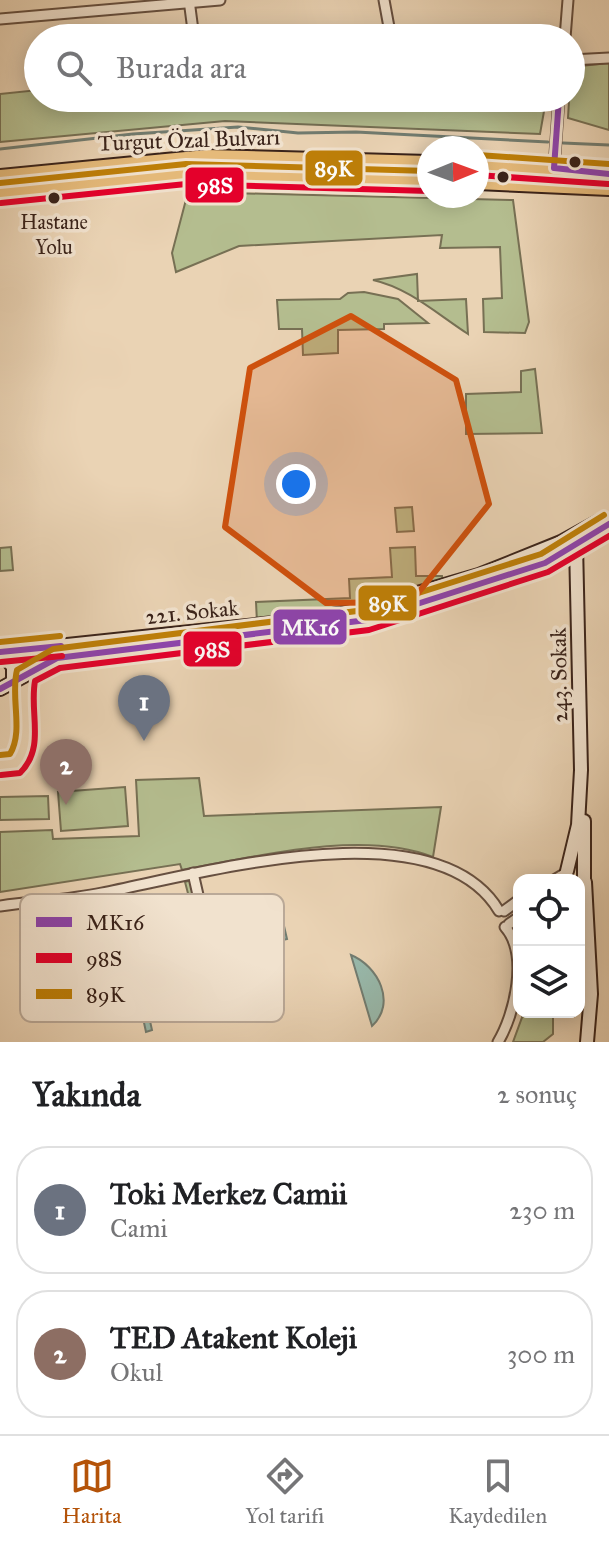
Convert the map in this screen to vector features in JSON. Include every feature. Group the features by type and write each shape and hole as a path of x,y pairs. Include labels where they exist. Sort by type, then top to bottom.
{"main road":[{"name":"Turgut Özal Bulvarı","path":"0,177 207,157 417,163"},
{"path":"489,167 552,175 609,188"},
{"name":"Turgut Özal Bulvarı","path":"0,193 186,174 417,181"},
{"path":"489,181 609,174"}],"street":[{"path":"0,19 220,0"},
{"path":"384,0 388,24"},
{"path":"566,24 568,0"},
{"path":"190,1 192,24"},
{"path":"585,59 609,58"},
{"path":"552,175 557,112"},
{"name":"221. Sokak","path":"0,652 312,619 366,608 479,575 561,542 609,516"},
{"name":"221. Sokak","path":"0,689 57,658 367,620 457,594 545,563 609,524"},
{"name":"243. Sokak","path":"576,544 574,581 581,656 583,874"},
{"path":"545,563 564,568 574,581"},
{"path":"0,652 13,667 13,682"},
{"name":"243. Sokak","path":"562,874 578,825 581,770"},
{"path":"99,894 193,873 288,857 348,854 400,857 449,868 483,890 502,911 513,904"},
{"path":"193,873 198,894"},
{"path":"0,906 20,904"},
{"name":"243. Sokak","path":"585,912 591,994 587,1042"},
{"path":"513,921 507,925 513,940"},
{"path":"498,1042 512,1008 517,975 516,946"},
{"path":"581,946 584,994 581,1042"}],"highlighted area":[{"path":"351,316 456,380 489,504 411,602 326,603 225,527 250,368"}],"green space":[{"path":"609,63 609,130 568,118 568,112 585,112 585,66"},
{"path":"24,91 24,112 544,112 540,134 225,121 0,142 0,94"},
{"path":"188,192 417,198 417,208 489,208 489,199 513,200 529,322 525,333 484,332 483,299 502,298 500,247 440,248 442,235 239,246 176,272 172,253"},
{"path":"417,274 418,300 373,280"},
{"path":"364,292 398,299 428,323 384,324 384,329 338,330 338,353 303,355 302,329 279,329 277,300 340,299 348,293"},
{"path":"466,299 468,334 434,310 420,301"},
{"path":"535,369 542,433 466,434 466,394 521,392 521,371"},
{"path":"412,507 414,531 397,532 395,508"},
{"path":"11,547 13,570 0,571 0,548"},
{"path":"415,547 416,576 442,576 443,582 375,600 257,622 256,602 350,598 349,579 392,577 390,548"},
{"path":"199,778 204,816 441,807 433,857 405,849 341,845 274,853 182,870 180,864 0,892 0,832 52,830 53,839 139,836 136,780"},
{"path":"125,787 128,826 61,831 58,792"},
{"path":"48,796 49,819 0,820 0,797"},
{"path":"191,880 202,894 188,894 185,882"},
{"path":"522,1018 553,1018 553,1034 543,1042 513,1042"}],"shaded area":[{"path":"351,955 369,968 381,986 383,1007 372,1026"},
{"path":"144,1022 150,1022 152,1030 146,1032"}],"waterway":[{"path":"0,149 133,134 238,127 298,133 356,132 548,142"},
{"path":"563,143 609,145"}],"transit line":[{"name":"MK16","path":"558,112 554,168 609,174"},
{"name":"89K","path":"489,156 609,164"},
{"name":"89K","path":"0,183 186,164 417,171"},
{"name":"98S","path":"489,176 608,184"},
{"name":"98S","path":"1,203 186,184 417,191"},
{"name":"89K","path":"0,755 10,754 14,745 17,670 53,649 365,610 541,554 604,515"},
{"name":"MK16","path":"0,689 57,658 367,620 545,563 609,524"},
{"name":"98S","path":"1,775 20,773 28,763 35,741 35,681 60,668 369,630 548,572 609,536"},
{"name":"89K","path":"0,642 60,636"},
{"name":"MK16","path":"0,652 61,646"},
{"name":"98S","path":"1,662 62,656"}],"place":[{"name":"Hastane Yolu","path":"54,198"},
{"name":"Toki Merkez Camii","path":"144,741"},
{"name":"TED Atakent Koleji","path":"66,805"}]}
